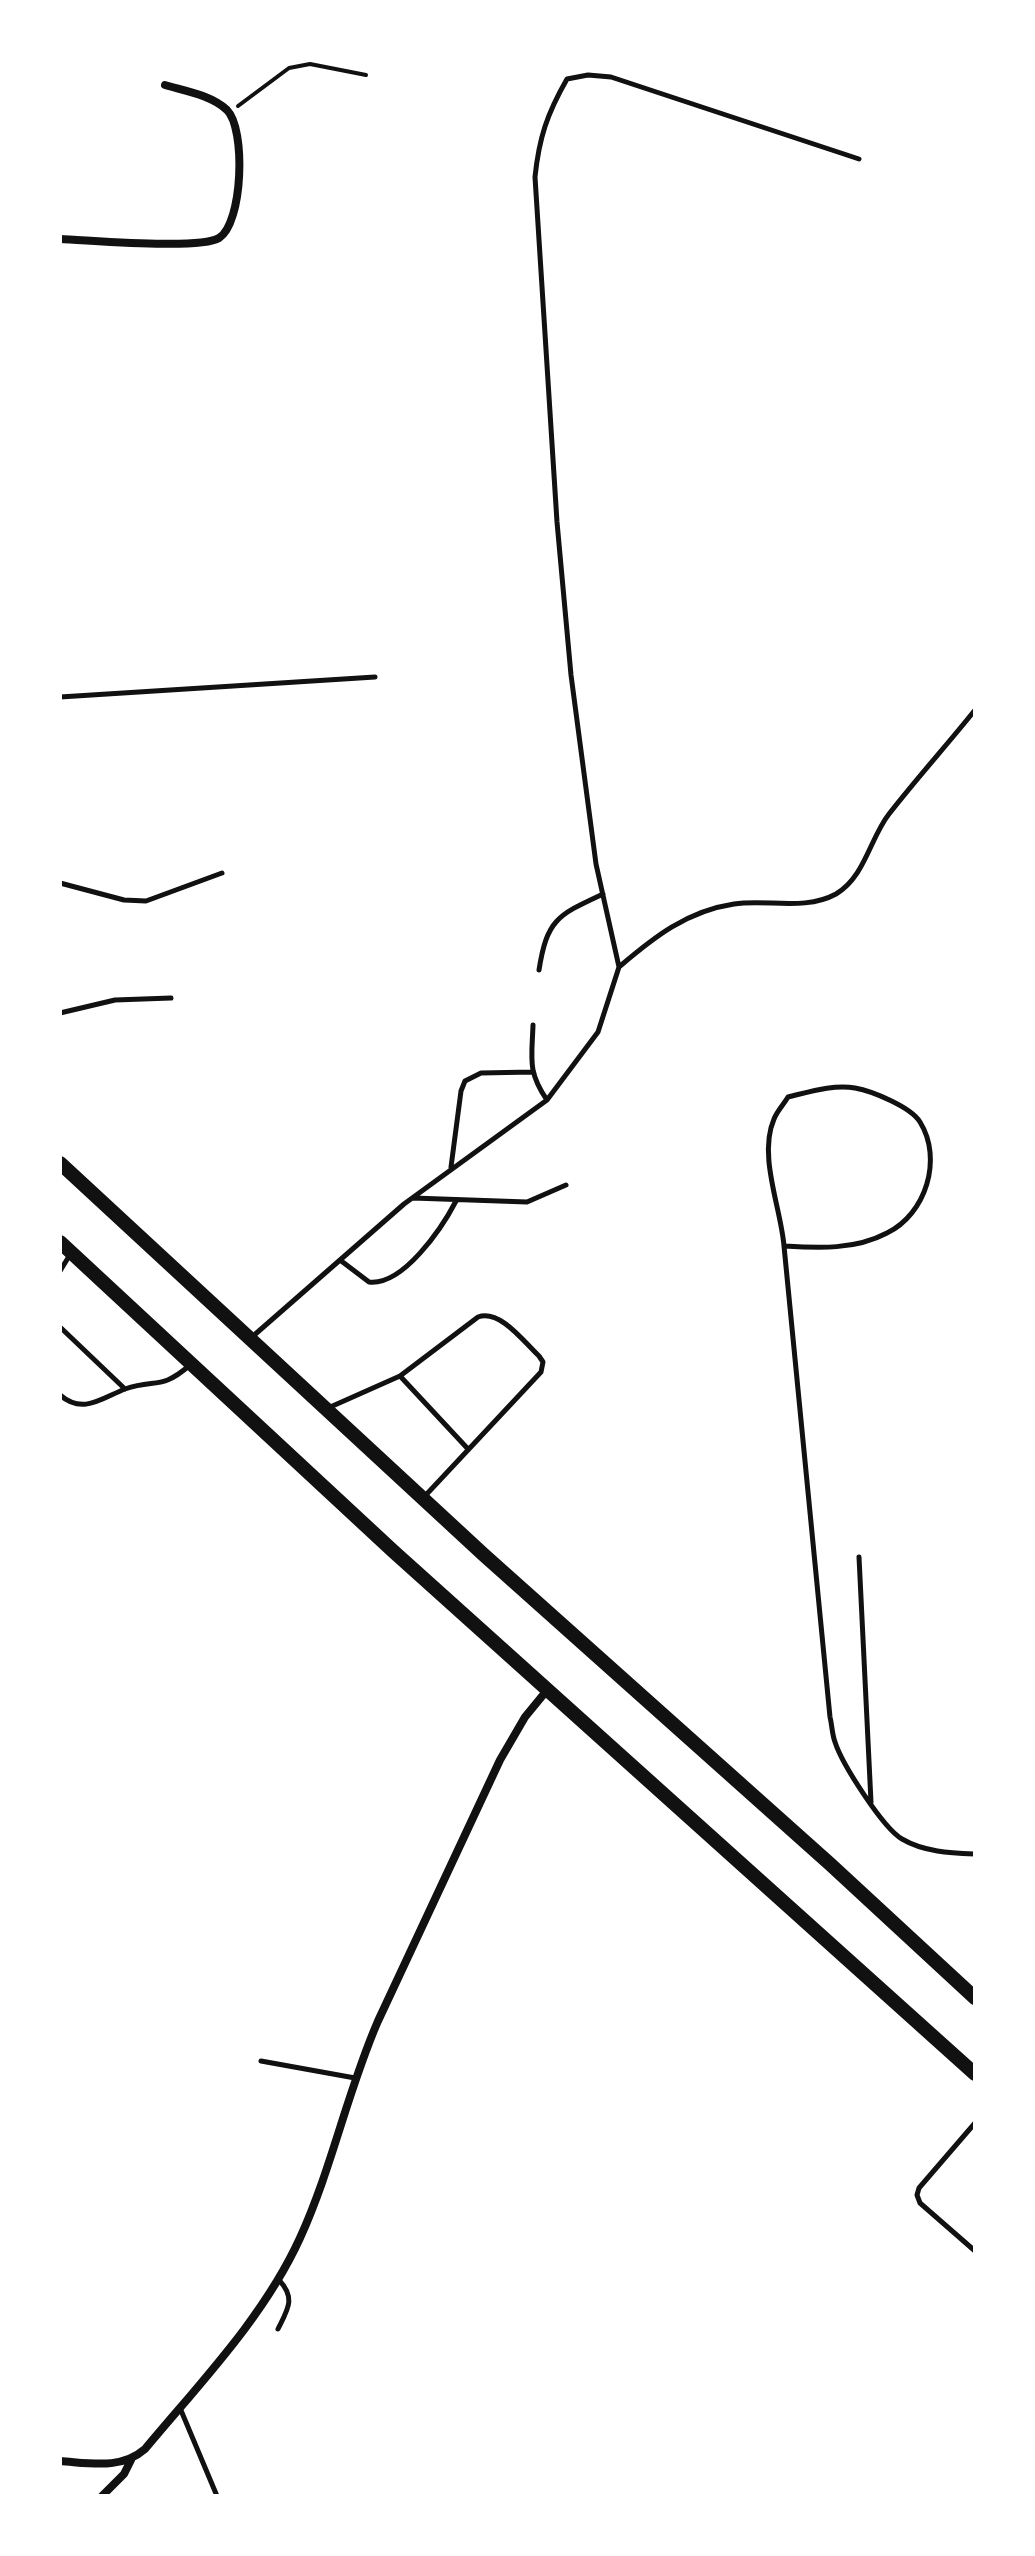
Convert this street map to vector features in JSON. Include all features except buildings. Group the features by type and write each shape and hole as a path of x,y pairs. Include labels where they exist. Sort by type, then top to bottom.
{"main road":[{"path":"60,1163 252,1337 495,1565 975,1998"},
{"path":"66,1247 393,1551 975,2074"}],"street":[{"path":"60,239 190,243 218,239 229,228 237,202 238,138 230,113 218,103 165,85"},
{"path":"102,2496 180,2407 246,2325 278,2279 300,2238 317,2196 355,2078 378,2021 494,1773 519,1726 548,1689"},
{"path":"60,2461 102,2464 131,2460"}],"lane":[{"path":"252,1337 412,1198 547,1100 598,1032 619,967 596,864 571,675 557,522 535,177 538,144 550,110 567,79 588,75 611,77 859,159"},
{"path":"60,697 375,677"},
{"path":"619,967 655,936 690,915 735,904 813,902 838,893 857,874 887,816 975,710"},
{"path":"60,883 124,900 146,901 222,873"},
{"path":"539,970 549,929 568,911 603,894"},
{"path":"60,1013 115,1000 171,998"},
{"path":"533,1025 532,1072 547,1100"},
{"path":"451,1168 465,1081 481,1073 532,1072"},
{"path":"784,1246 819,1248 857,1245 888,1233 912,1216 929,1182 929,1145 919,1120 893,1101 854,1087 819,1089 788,1097 773,1120 769,1151 771,1178 784,1246 834,1740 843,1762 884,1821 901,1839 939,1852 975,1854"},
{"path":"412,1198 527,1202 566,1185"},
{"path":"340,1260 369,1282 387,1281 437,1234 456,1201"},
{"path":"60,1271 66,1247"},
{"path":"326,1409 400,1376 478,1317 485,1315 495,1317 539,1356 543,1362 541,1372 423,1497"},
{"path":"60,1327 125,1389"},
{"path":"60,1395 68,1402 95,1404 125,1389 174,1379 192,1363"},
{"path":"400,1376 468,1449"},
{"path":"859,1557 871,1803"},
{"path":"261,2061 355,2078"},
{"path":"975,2123 919,2188 917,2195 920,2203 975,2251"},
{"path":"278,2279 290,2294 291,2301 278,2329"},
{"path":"180,2407 217,2496"}],"path":[{"path":"230,113 289,68 310,64 366,75"}]}
